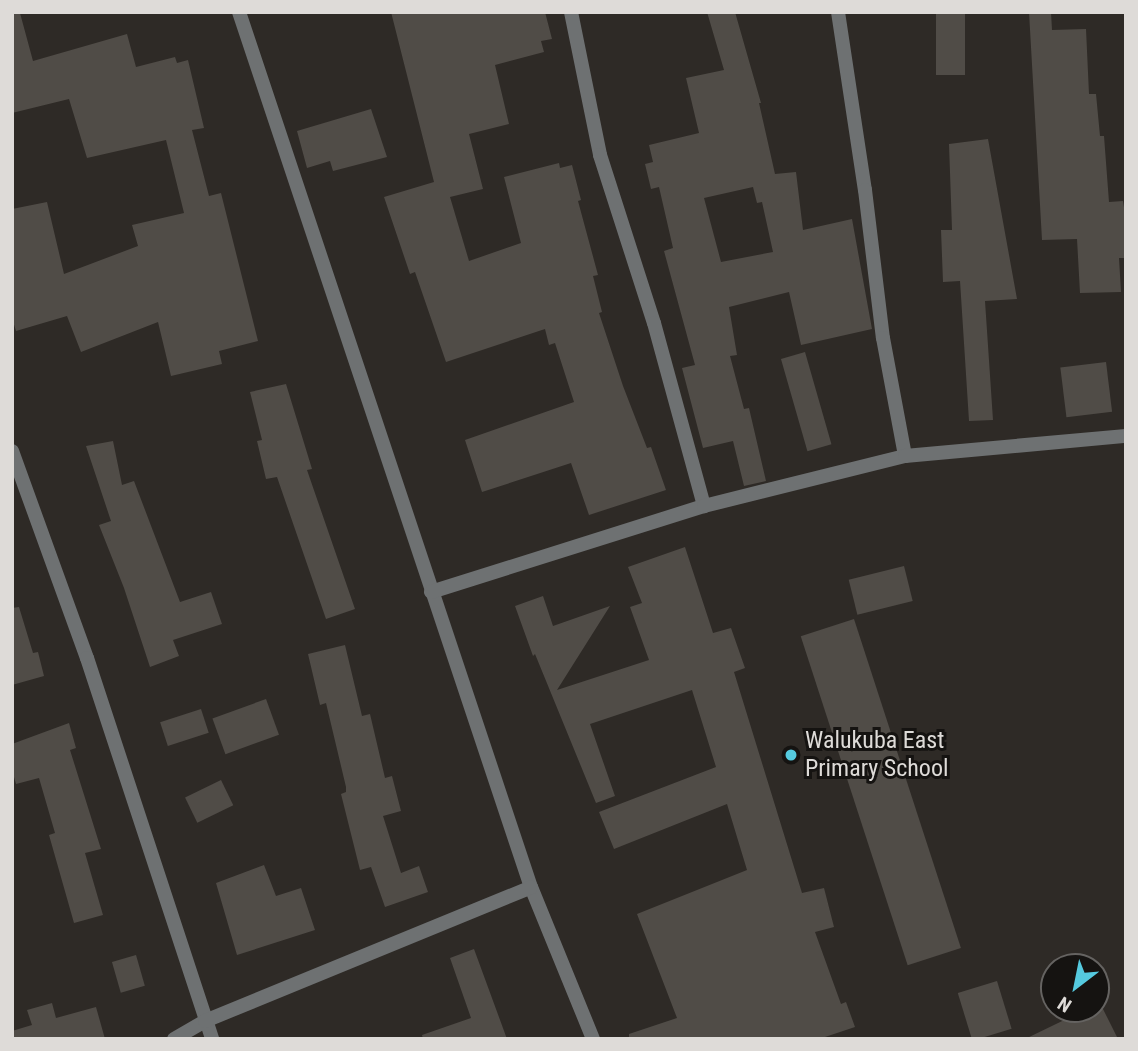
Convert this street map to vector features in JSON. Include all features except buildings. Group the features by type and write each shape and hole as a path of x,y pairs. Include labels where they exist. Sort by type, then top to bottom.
{"street":[{"path":"239,12 531,887 593,1039"},
{"path":"571,12 600,155 654,323 704,506"},
{"path":"838,12 865,190 883,338 905,456"},
{"path":"431,593 704,506 905,456 1126,436"},
{"path":"12,451 87,658 212,1039"},
{"path":"174,1039 205,1021 531,887"}],"place":[{"name":"Walukuba East Primary School","path":"791,755"}]}
